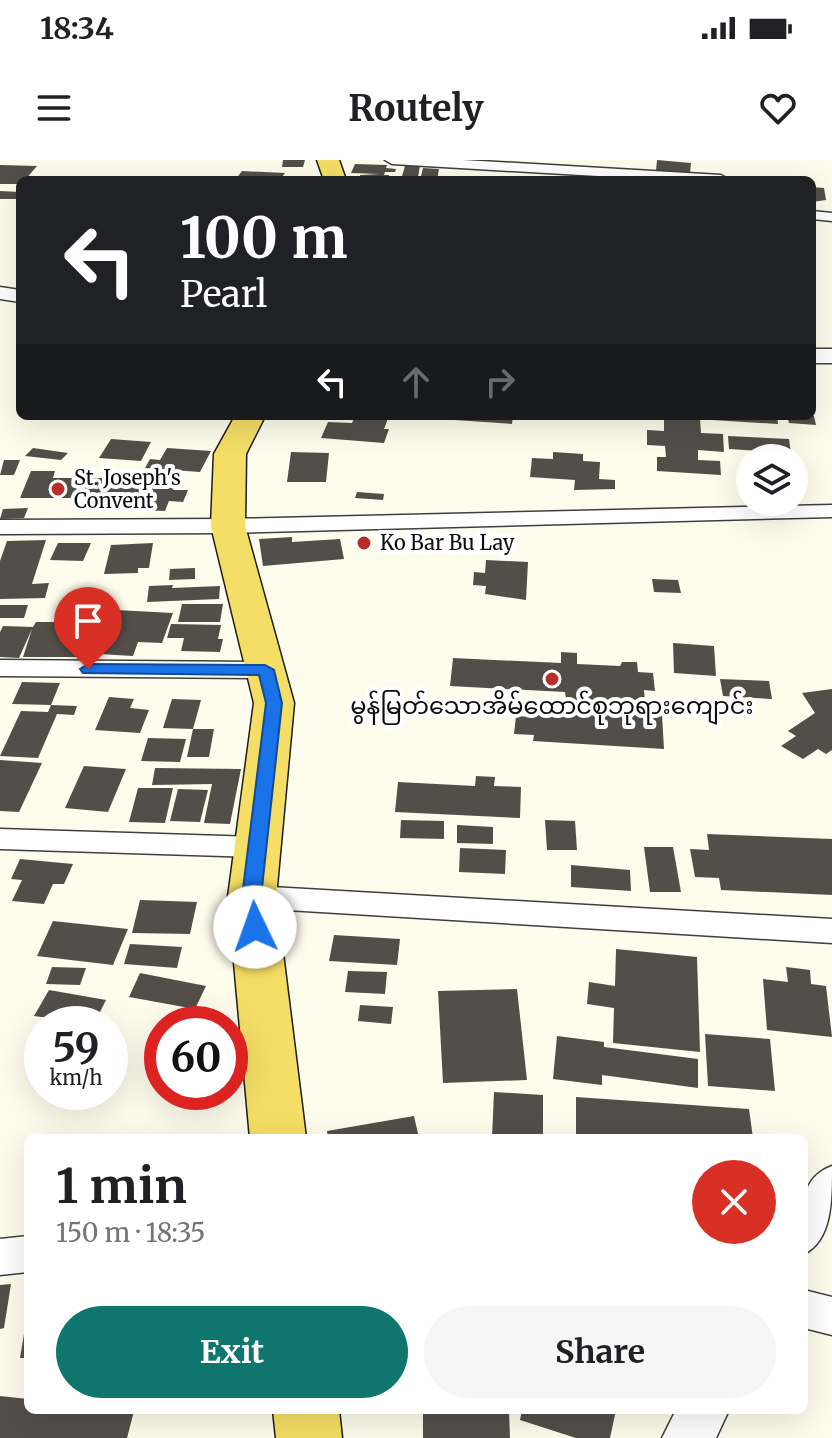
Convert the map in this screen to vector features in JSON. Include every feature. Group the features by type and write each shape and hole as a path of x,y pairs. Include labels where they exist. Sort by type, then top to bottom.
{"main road":[{"path":"248,420 230,454 228,526 274,703 252,897 278,1134"},
{"path":"306,1414 309,1438"}],"street":[{"path":"392,160 669,176"},
{"path":"0,527 228,526 832,511"},
{"path":"0,668 265,670"},
{"path":"0,839 258,847"},
{"path":"252,897 832,931"},
{"path":"808,1226 832,1186"},
{"path":"0,1257 24,1254"},
{"path":"808,1310 832,1316"},
{"path":"688,1438 702,1414"}],"building":[{"path":"283,160 305,160 303,167 282,167"},
{"path":"657,160 691,163 690,173 656,171"},
{"path":"355,164 387,165 386,168 396,169 395,172 385,172 384,175 389,176 351,173"},
{"path":"0,165 37,166 28,176 16,176 16,184 0,184"},
{"path":"405,166 420,166 418,176 402,176"},
{"path":"423,168 439,169 438,176 421,176"},
{"path":"242,171 285,173 283,176 238,176"},
{"path":"816,187 824,188 826,200 816,201"},
{"path":"0,191 16,192 16,199 0,199"},
{"path":"353,420 387,420 384,429 389,429 384,443 321,438 328,422 352,423"},
{"path":"454,420 512,420 512,424"},
{"path":"664,420 700,420 701,433 723,434 724,452 698,450 698,460 720,461 721,475 657,471 657,457 666,457 665,446 647,445 647,430 664,431"},
{"path":"712,420 778,420 778,424"},
{"path":"788,420 815,420 816,425 789,423"},
{"path":"728,436 789,439 790,444 736,444 736,449 729,449"},
{"path":"111,439 151,442 141,461 99,458"},
{"path":"33,448 68,453 61,460 25,456"},
{"path":"167,448 211,451 200,472 145,468 150,459 160,460"},
{"path":"291,452 329,453 326,482 287,482"},
{"path":"553,452 583,454 583,461 600,462 599,479 615,480 615,489 574,490 575,480 530,477 532,458 553,459"},
{"path":"4,460 20,460 14,475 0,475"},
{"path":"31,471 55,471 53,478 112,478 111,487 120,487 123,481 143,481 145,477 161,478 159,481 176,482 173,490 188,490 183,502 169,501 165,511 109,509 114,498 20,498"},
{"path":"357,492 384,494 383,500 355,498"},
{"path":"28,508 24,518 0,519 3,509"},
{"path":"292,537 292,542 340,539 344,559 263,566 259,539"},
{"path":"46,540 32,584 49,583 45,598 0,599 0,561 7,541"},
{"path":"58,543 91,543 83,561 50,560"},
{"path":"153,543 149,568 138,568 138,573 104,574 111,545"},
{"path":"486,560 528,562 526,600 485,594 486,586 473,585 474,572 485,573"},
{"path":"195,568 195,579 169,580 170,569"},
{"path":"652,579 678,580 681,593 654,592"},
{"path":"173,585 172,588 220,586 219,599 147,602 149,586"},
{"path":"182,604 223,604 220,622 178,622"},
{"path":"0,605 28,605 24,618 0,618"},
{"path":"116,610 173,613 162,643 138,642 133,656 99,654 102,647 85,647 81,657 23,657 32,629 19,658 0,657 0,632 3,626 33,627 36,622 61,622 63,615 79,615 76,622 70,622 67,633 89,633 94,623 111,623"},
{"path":"171,624 221,625 218,639 223,639 220,652 181,651 184,638 167,638"},
{"path":"673,643 714,646 716,676 674,673"},
{"name":"မွန်မြတ်သောအိမ်ထောင်စုဘုရားကျောင်း","path":"561,652 577,653 577,664 620,666 622,662 637,662 638,672 653,673 655,691 644,690 645,701 622,700 623,706 566,699 565,692 450,686 453,658 561,663"},
{"path":"720,679 769,681 772,699 723,696"},
{"path":"22,682 60,683 51,705 12,704"},
{"path":"832,689 832,750 826,754 818,749 803,759 781,746 796,736 788,731 815,713 802,693"},
{"path":"109,697 134,699 130,708 149,710 140,733 95,730"},
{"path":"172,699 201,700 193,729 163,728"},
{"path":"51,705 77,706 74,715 57,714 38,758 0,756 21,711 48,712"},
{"path":"535,707 662,715 664,749 533,741 534,735 514,734 516,716 535,717"},
{"path":"193,729 214,729 209,757 187,757"},
{"path":"148,738 186,739 180,762 141,761"},
{"path":"0,760 42,763 19,812 0,811"},
{"path":"84,766 126,769 108,812 65,808"},
{"path":"155,768 241,769 230,824 204,823 212,784 152,785"},
{"path":"476,776 495,777 494,786 521,787 520,818 395,812 398,782 475,786"},
{"path":"138,788 173,788 165,823 129,822"},
{"path":"178,789 208,790 200,822 170,821"},
{"path":"401,820 444,821 444,839 400,838"},
{"path":"545,820 575,821 577,850 547,850"},
{"path":"457,825 493,827 493,844 457,843"},
{"path":"707,834 832,839 832,895 721,890 719,878 695,877 690,849 709,850"},
{"path":"644,847 673,847 681,892 650,892"},
{"path":"460,848 506,850 505,874 459,872"},
{"path":"20,859 73,864 64,884 53,884 44,904 12,901 22,880 11,879"},
{"path":"571,865 630,870 631,891 571,887"},
{"path":"140,900 197,902 190,934 132,933"},
{"path":"53,921 128,929 113,965 37,956"},
{"path":"334,935 400,939 397,965 329,961"},
{"path":"130,944 182,947 177,968 124,964"},
{"path":"616,949 697,957 700,1052 613,1043 614,1008 587,1004 589,982 615,986"},
{"path":"52,967 86,968 80,985 46,984"},
{"path":"786,967 810,970 811,984 826,986 832,1037 767,1030 763,979 788,982"},
{"path":"348,971 387,972 385,994 345,992"},
{"path":"140,973 206,986 196,1006 129,997"},
{"path":"517,989 527,1080 443,1083 438,991"},
{"path":"49,990 106,1000 103,1006 40,1006"},
{"path":"360,1005 393,1007 391,1024 358,1021"},
{"path":"705,1034 770,1039 775,1091 708,1086"},
{"path":"557,1036 604,1042 604,1047 698,1059 698,1088 602,1075 602,1085 553,1079"},
{"path":"494,1092 543,1095 543,1134 492,1134"},
{"path":"576,1097 749,1109 752,1134 576,1134"},
{"path":"414,1116 418,1134 327,1134 327,1131"},
{"path":"11,1284 4,1328 0,1329 0,1285"},
{"path":"24,1334 24,1358 20,1358"},
{"path":"0,1396 24,1399 24,1414 133,1414 127,1438 0,1438"},
{"path":"423,1414 509,1414 510,1438 423,1438"},
{"path":"521,1414 615,1414 610,1438 576,1438 520,1420"}],"place":[{"name":"St. Joseph's Convent","path":"58,489"},
{"name":"Ko Bar Bu Lay","path":"364,543"},
{"name":"မွန်မြတ်သောအိမ်ထောင်စုဘုရားကျောင်း","path":"552,679"}],"route":[{"path":"88,669 265,670 274,703 252,897 255,927"}]}
